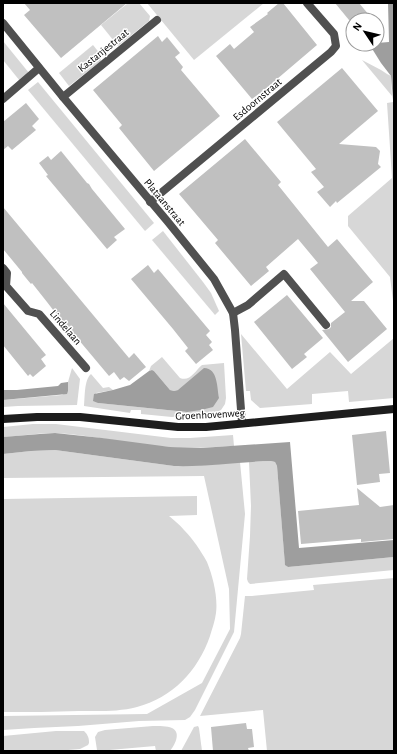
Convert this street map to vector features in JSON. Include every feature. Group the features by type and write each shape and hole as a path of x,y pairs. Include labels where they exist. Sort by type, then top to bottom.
{"street":[{"name":"Esdoornstraat","path":"150,202 331,52 336,46 334,34 308,3"},
{"name":"Kastanjestraat","path":"63,97 157,20"},
{"name":"Plataanstraat","path":"3,23 214,279 233,313 242,423"},
{"path":"3,99 39,68"},
{"name":"Lindelaan","path":"3,268 7,273 6,286 28,311 39,314 86,368"},
{"path":"233,313 248,305 284,274 326,325"},
{"name":"Groenhovenweg","path":"3,419 37,416 80,417 178,427 206,427 394,409"}],"shaded area":[{"path":"128,3 139,3 150,16 149,21 118,46 101,25"},
{"path":"147,3 264,3 194,60"},
{"path":"388,3 394,3 394,112 391,76 374,52 385,52 385,42 389,42"},
{"path":"3,41 29,73 20,81 3,60"},
{"path":"93,45 101,55 101,61 69,86 59,73"},
{"path":"362,60 391,76 392,96"},
{"path":"38,82 154,223 145,231 28,90"},
{"path":"393,102 394,309 390,277 348,226 348,216 392,178 387,103"},
{"path":"163,231 211,293 219,311 215,315 152,240"},
{"path":"241,334 287,389 330,352 351,374 394,338 394,398 349,402 348,391 312,394 312,404 260,408 251,400 250,391 246,391"},
{"path":"162,357 180,378 184,379 190,377 202,365 224,363 226,398 225,404 221,410 214,413 172,417 141,414 141,410 131,410 130,413 84,406 86,384 91,374 103,388 109,387 113,390 96,393 98,403 187,412 178,390 170,390 154,371 149,371 151,366"},
{"path":"72,368 80,379 77,405 3,407 3,400 62,395 68,391 68,382"},
{"path":"204,368 212,371 216,379 219,398 213,407 187,412 98,403 93,401 94,394 130,385 152,370 170,390 178,390"},
{"path":"68,382 67,394 3,400 3,390 58,386 61,383"},
{"path":"33,424 56,424 171,438 233,435 234,446 178,448 55,433 3,437 3,427"},
{"path":"55,433 170,447 201,448 290,442 299,548 394,540 394,557 288,567 285,565 277,466 275,462 174,466 55,450 3,454 3,437"},
{"path":"55,450 174,466 194,466 240,462 245,514 234,632 195,710 190,717 185,720 139,721 3,730 3,716 147,714 202,683 230,629 229,589 204,476 3,478 3,454"},
{"path":"249,462 275,462 277,466 285,564 288,567 394,557 394,570 250,584 247,579 251,506"},
{"path":"197,496 197,515 169,516 191,537 207,562 216,600 216,613 210,636 205,649 191,671 172,690 161,697 150,703 130,709 108,711 3,712 3,499"},
{"path":"394,578 394,751 267,751 263,710 200,716 240,638 245,596 314,590 313,585"},
{"path":"163,726 175,730 177,736 170,751 156,751 155,746 97,750 95,737 98,732 105,730"},
{"path":"198,726 202,751 181,751 194,727"},
{"path":"56,731 84,731 88,737 89,743 80,749 56,751 3,751 3,736"}],"building":[{"path":"24,3 127,3 61,58 24,15 30,10"},
{"path":"279,3 283,3 317,45 270,85 272,87 262,95 260,93 252,99 216,56 230,44 234,49 254,32 250,27 268,14 267,13"},
{"path":"335,3 359,3 366,12 345,12 345,15"},
{"path":"158,36 162,42 167,37 180,53 175,57 183,67 181,70 220,116 154,171 119,128 122,125 93,90"},
{"path":"342,68 378,111 339,144 376,147 380,151 378,164 381,167 330,207 317,192 324,187 311,172 316,169 277,122"},
{"path":"26,103 39,119 32,126 36,130 12,150 8,146 3,150 3,122"},
{"path":"245,139 281,182 278,185 328,247 337,239 373,282 351,301 364,301 387,329 348,362 322,330 329,329 331,327 331,323 345,312 310,269 318,263 298,239 266,267 269,271 251,286 215,243 218,240 179,194"},
{"path":"61,151 125,229 114,237 117,240 107,249 46,176 48,175 39,163 48,156 51,160"},
{"path":"3,207 129,358 134,353 146,367 129,381 124,377 120,380 114,372 109,376 3,249"},
{"path":"148,265 154,273 158,269 210,331 206,335 212,342 209,345 213,350 196,364 185,351 188,348 131,279"},
{"path":"287,295 323,338 304,354 307,357 292,369 254,322"},
{"path":"3,303 46,355 41,359 46,366 33,377 30,374 28,376 3,345"},
{"path":"386,431 390,473 379,474 380,482 357,485 352,435"},
{"path":"357,488 380,507 394,505 394,539 361,542 361,539 301,544 298,511 359,505"},
{"path":"246,723 247,729 252,729 254,747 248,748 249,751 213,751 211,727"}]}
